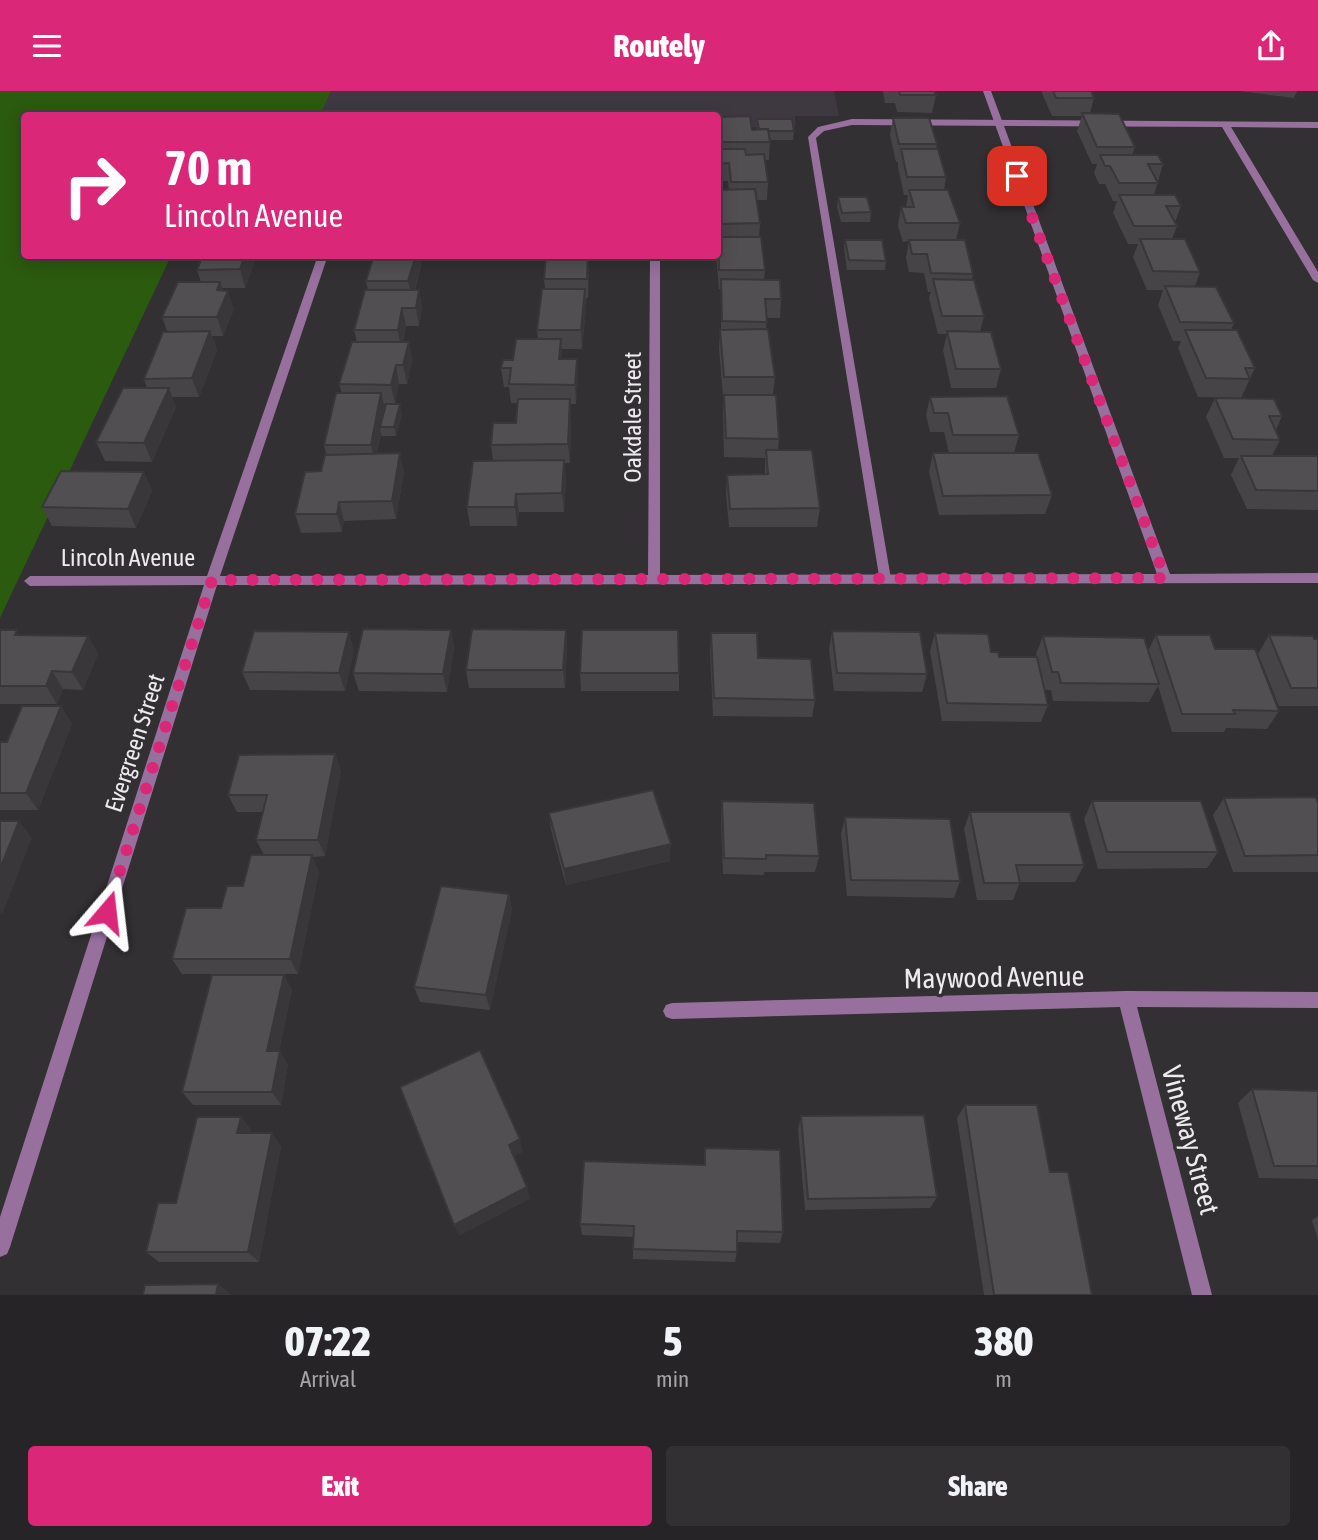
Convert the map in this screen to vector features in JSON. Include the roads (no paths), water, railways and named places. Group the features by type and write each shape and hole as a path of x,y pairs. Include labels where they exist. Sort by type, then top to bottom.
{"street":[{"path":"987,91 1165,578"},
{"path":"885,579 812,137 821,129 852,122 1318,125"},
{"path":"1225,125 1318,280"},
{"name":"Evergreen Street","path":"0,1247 212,580 322,259"},
{"name":"Oakdale Street","path":"654,579 655,259"},
{"name":"Lincoln Avenue","path":"30,581 1318,578"},
{"name":"Maywood Avenue","path":"672,1011 1126,999 1318,1000"},
{"name":"Vineway Street","path":"1126,999 1202,1295"}]}
